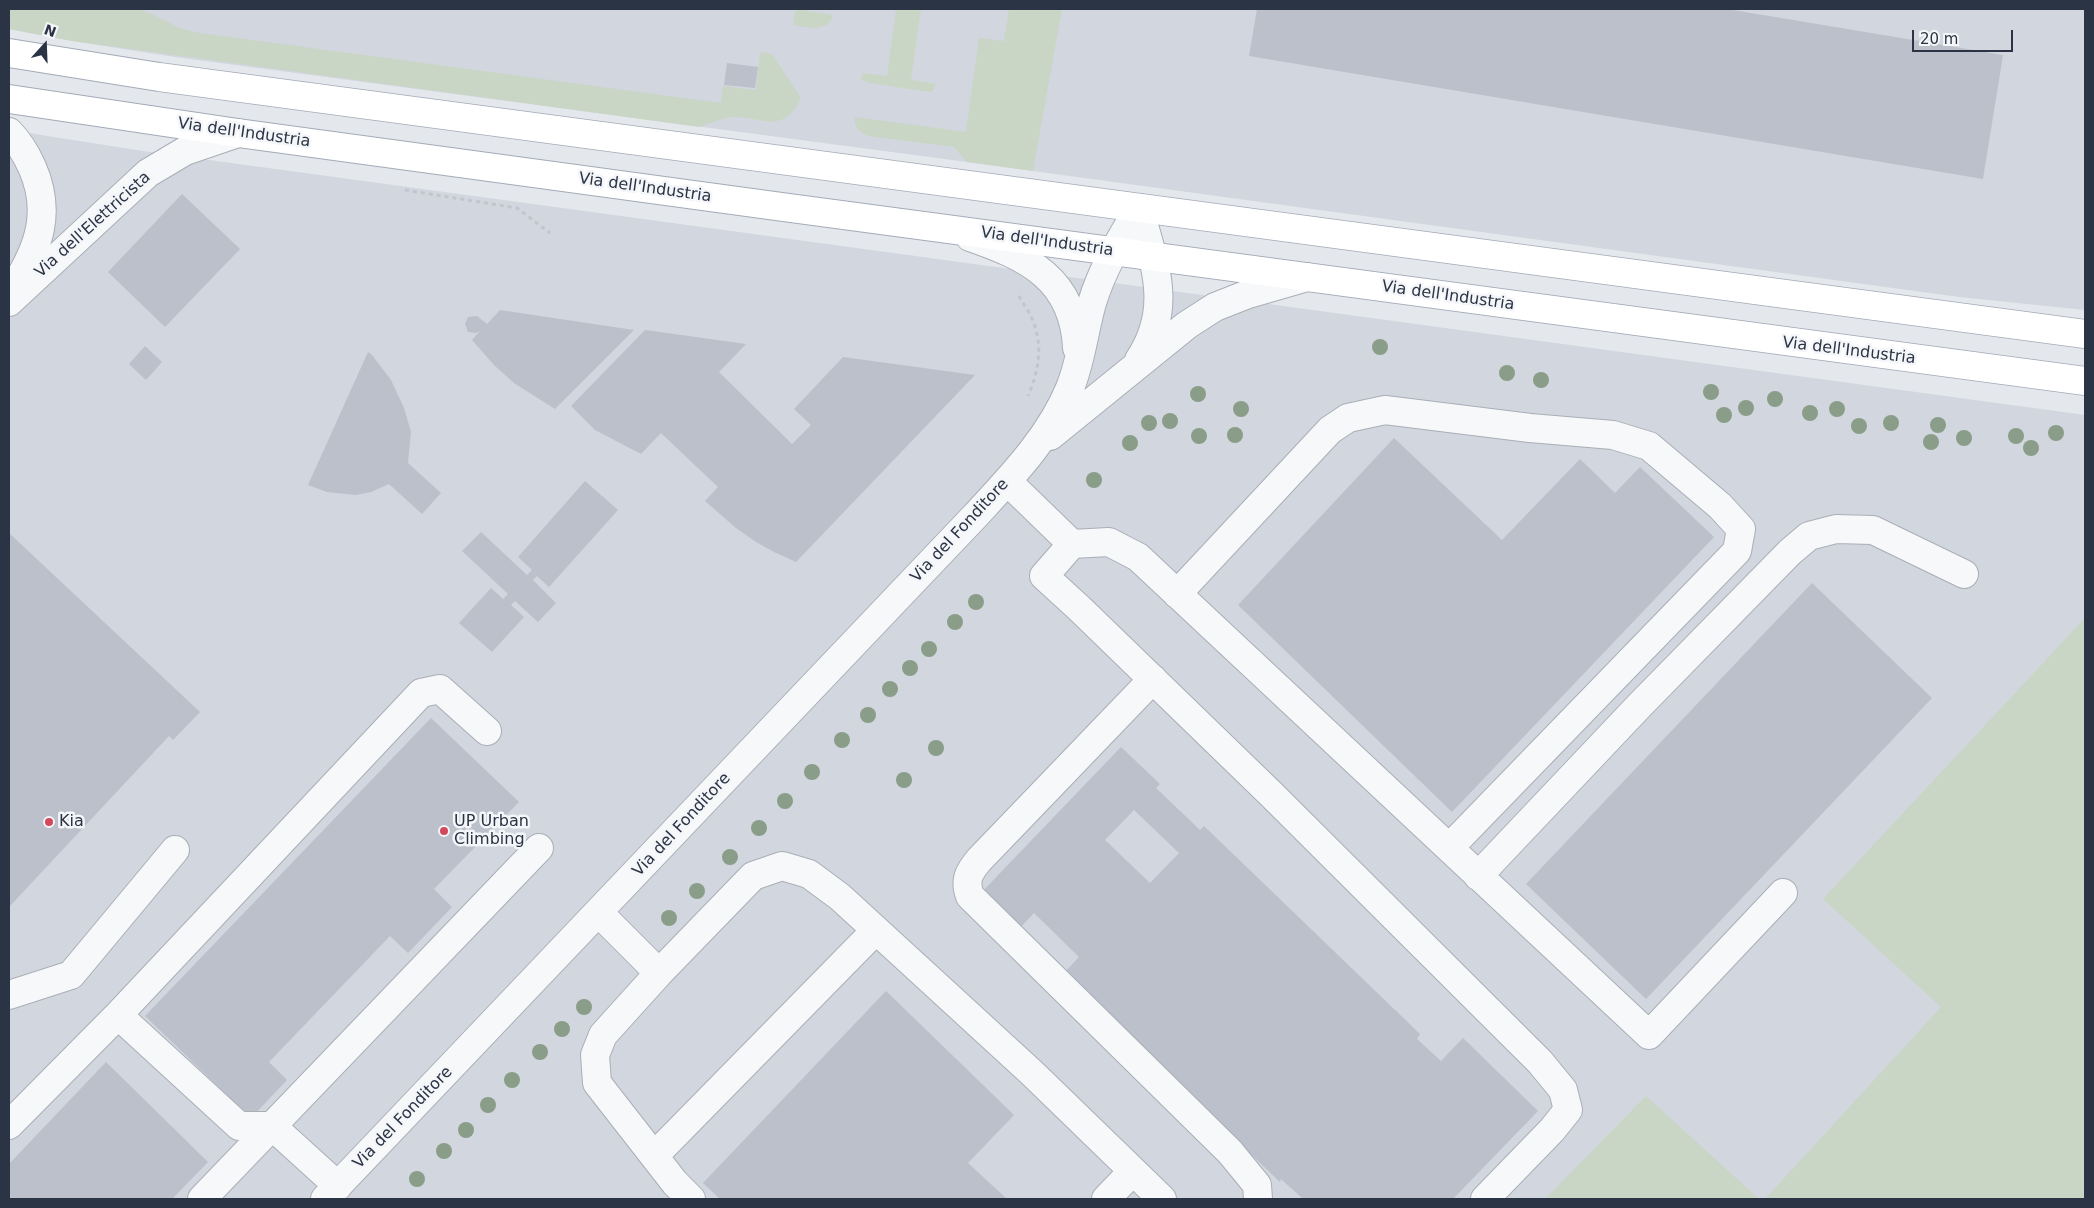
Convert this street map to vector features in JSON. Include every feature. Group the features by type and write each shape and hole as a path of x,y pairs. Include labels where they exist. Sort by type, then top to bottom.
{"main road":[{"path":"9,52 169,78 2085,334"},
{"name":"Via dell'Industria","path":"9,99 238,133 2085,381"}],"street":[{"name":"Via dell'Elettricista","path":"9,132 16,139 35,175 42,194 43,212 40,235 31,257 9,296"},
{"name":"Via dell'Elettricista","path":"9,302 148,173 185,151 238,133"},
{"name":"Via del Fonditore","path":"1036,448 1070,388 1092,302 1114,251 1139,208"},
{"name":"Via del Fonditore","path":"1134,367 1148,346 1157,314 1159,294 1157,275 1139,208"},
{"name":"Via del Fonditore","path":"948,229 998,247 1030,263 1050,278 1063,295 1072,313 1076,338 1077,366"},
{"name":"Via del Fonditore","path":"332,1193 1007,481 1036,448 1187,325 1215,307 1248,294 1307,277"},
{"path":"1177,594 1330,430 1348,418 1385,410 1530,428 1613,435 1631,440 1649,446 1720,506 1741,529 1737,551 1449,848"},
{"path":"1007,481 1072,544"},
{"path":"1478,876 1639,706 1790,552 1809,536 1836,529 1873,530 1964,574"},
{"path":"1485,1199 1552,1130 1568,1110 1562,1090 1540,1062 1436,956 1154,679 1044,576 1072,544 1109,542 1138,556 1649,1035 1783,893"},
{"path":"1154,679 979,860 968,873 966,885 970,896 1230,1152 1257,1185 1258,1199"},
{"path":"9,1125 118,1015 421,693 440,689 487,731"},
{"path":"202,1199 539,848"},
{"path":"9,995 72,975 175,850"},
{"path":"691,1199 675,1183 597,1083 595,1056 603,1035 659,973 753,876 782,866 808,874 840,897 1032,1073 1162,1199"},
{"path":"598,912 659,973"},
{"path":"654,1155 876,930"},
{"path":"118,1015 239,1126 272,1126 332,1193"},
{"path":"1106,1199 1133,1171"}],"path":[{"path":"398,189 517,208 550,233"},
{"path":"1013,291 1035,324 1040,352 1034,383 1026,400"}],"shaded area":[{"path":"9,9 2085,9 2085,310 1959,297 967,162 175,57 9,29"},
{"path":"9,130 143,151 2085,415 2085,1199 9,1199"}],"green space":[{"path":"9,9 141,9 180,28 200,33 721,103 723,86 756,90 760,52 772,54 801,98 787,117 779,120 763,121 733,117 699,127 72,41 9,29"},
{"path":"796,9 808,9 808,11 832,15 833,17 830,22 816,28 793,25"},
{"path":"896,9 921,9 911,80 936,84 930,92 869,83 861,79 863,73 887,76"},
{"path":"1009,9 1062,9 1033,171 967,162 954,147 868,136 858,129 855,124 855,117 966,132 979,38 1004,41"},
{"path":"2085,618 2085,1199 1765,1199 1941,1007 1823,899"},
{"path":"1646,1096 1759,1199 1545,1199"}],"building":[{"path":"1257,9 1727,9 2003,55 1983,179 1249,56"},
{"path":"727,63 758,67 755,88 724,85"},
{"path":"182,194 240,249 165,327 108,272"},
{"path":"500,310 634,330 555,409 514,383 494,365 472,340 480,331 476,333 468,332 465,324 468,317 477,316 487,324"},
{"path":"645,330 746,344 719,372 792,444 811,425 794,409 843,357 975,375 796,562 756,542 736,528 705,501 718,487 661,433 641,454 595,430 571,406"},
{"path":"145,346 162,362 146,380 129,364"},
{"path":"368,352 391,380 404,408 411,432 408,463 441,493 422,514 389,484 371,492 356,495 327,492 308,485"},
{"path":"1394,438 1502,540 1580,459 1615,493 1640,467 1714,537 1452,812 1238,605"},
{"path":"585,481 618,510 549,587 537,576 533,580 556,603 538,622 515,601 511,605 524,617 492,652 459,623 491,588 503,599 508,594 462,551 481,532 527,575 532,570 518,557"},
{"name":"Kia","path":"9,533 200,712 173,740 169,736 9,907"},
{"path":"1812,583 1932,698 1646,999 1526,884"},
{"path":"431,718 519,802 434,889 452,907 408,953 390,936 269,1062 287,1080 251,1118 145,1016"},
{"path":"1121,747 1160,784 1156,788 1200,830 1204,826 1420,1034 1417,1039 1441,1061 1463,1038 1538,1111 1453,1199 1303,1199 1281,1179 1280,1182 1063,974 1079,957 1034,913 1016,932 979,895","holes":["1134,810 1179,853 1150,883 1105,840"]},
{"path":"886,991 1014,1115 968,1163 1007,1199 720,1199 703,1183"},
{"path":"106,1062 208,1162 172,1199 9,1199 9,1164"}],"place":[{"name":"Kia","path":"49,822"},
{"name":"UP Urban Climbing","path":"444,831"}]}
